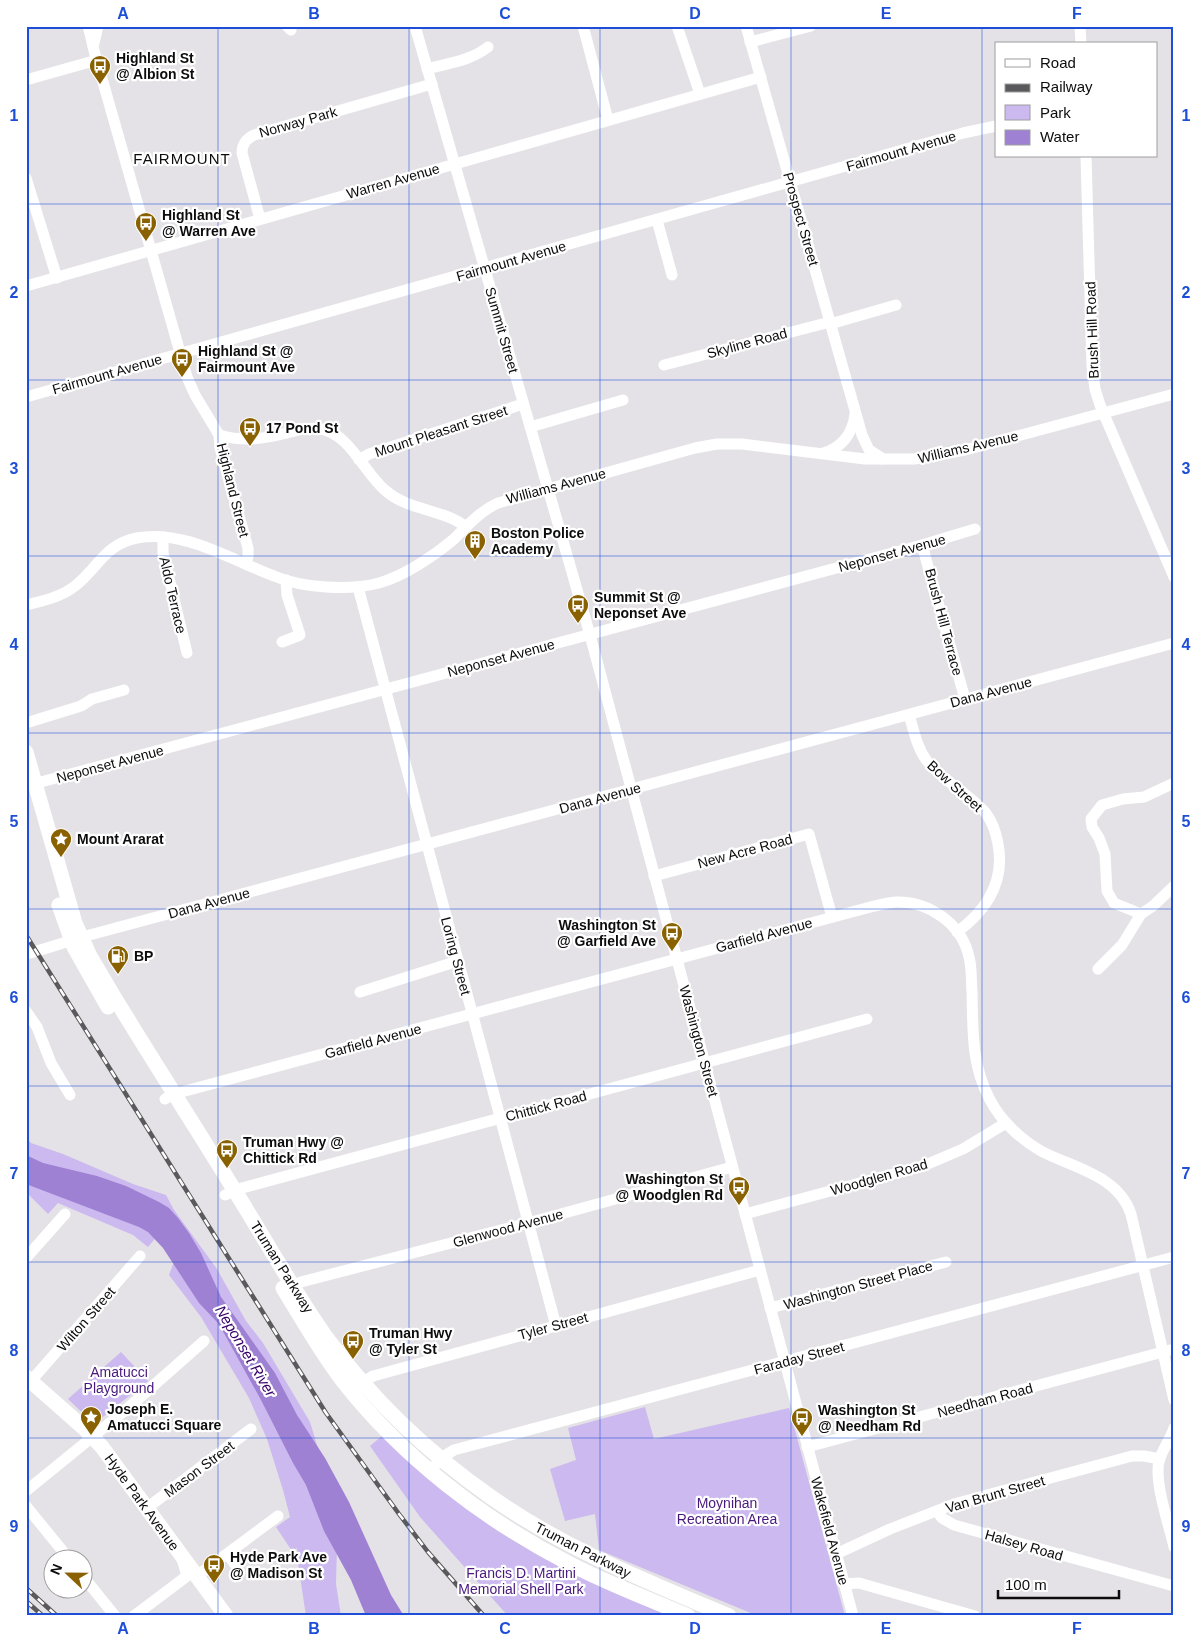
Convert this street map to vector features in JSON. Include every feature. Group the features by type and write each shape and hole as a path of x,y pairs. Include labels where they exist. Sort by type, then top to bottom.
{"main road":[{"name":"Truman Parkway","path":"26,752 29,786 49,872 76,939 113,995 170,1096 288,1288 326,1337 387,1430 430,1470 495,1519 550,1553 618,1587 688,1616"},
{"name":"Hyde Park Avenue","path":"29,1379 92,1437 226,1616"},
{"name":"Truman Parkway","path":"357,1386 442,1459 504,1506 568,1545 620,1570 729,1616"}],"street":[{"name":"Highland Street","path":"88,26 180,354 192,390 220,435 220,448 248,548 246,564"},
{"name":"Highland Street","path":"94,47 98,26"},
{"name":"Summit Street","path":"415,26 590,634"},
{"path":"582,26 608,120"},
{"path":"678,26 700,94"},
{"name":"Prospect Street","path":"746,26 855,413 866,446 872,453 884,460"},
{"path":"750,42 811,26"},
{"path":"1080,26 1081,42"},
{"path":"428,69 463,61 488,47"},
{"path":"26,80 97,60"},
{"name":"Warren Avenue","path":"26,286 761,77"},
{"name":"Norway Park","path":"260,220 242,153 243,146 248,139 254,135 432,84"},
{"name":"Fairmount Avenue","path":"26,397 963,133 995,126"},
{"name":"Brush Hill Road","path":"1086,158 1092,366 1095,389 1103,413 1174,577"},
{"path":"26,178 57,278"},
{"path":"657,220 672,275"},
{"name":"Skyline Road","path":"664,365 830,323 896,304"},
{"name":"Williams Avenue","path":"26,605 69,590 84,578 103,555 120,544 138,537 163,537 195,544 286,580 328,587 358,587 386,580 408,570 446,544 492,505 504,500 689,449 710,445 736,444 884,460 914,459 965,450 1174,394"},
{"path":"530,427 624,400"},
{"name":"Mount Pleasant Street","path":"359,460 369,454 523,404"},
{"path":"819,454 834,449 843,442 852,428 855,413"},
{"path":"220,435 229,438 251,440 304,429 320,428 339,436 377,483 390,495 413,506 455,520 466,527"},
{"name":"Neponset Avenue","path":"29,786 976,529"},
{"name":"Aldo Terrace","path":"163,537 163,553 187,653"},
{"name":"Brush Hill Terrace","path":"922,545 965,699"},
{"path":"282,642 300,635 288,596 286,580"},
{"name":"Loring Street","path":"358,587 384,690 556,1326"},
{"name":"Washington Street","path":"590,634 807,1447"},
{"name":"Dana Avenue","path":"26,954 426,844 1174,643"},
{"path":"26,723 83,705 92,699 124,690"},
{"name":"Bow Street","path":"909,715 917,742 926,760 983,811 991,821 997,839 1000,866 993,893 981,911 957,932"},
{"path":"1141,914 1114,903 1110,897 1107,890 1105,854 1099,838 1092,827 1091,818 1102,805 1123,799 1144,797 1174,783"},
{"name":"New Acre Road","path":"654,876 809,834 832,917"},
{"path":"1098,969 1122,945 1141,914 1153,906 1174,886"},
{"name":"Garfield Avenue","path":"170,1096 832,917 884,904 904,902 919,905 937,913 957,932 967,949 970,961 972,1042 980,1080 988,1098 1006,1123 1022,1138 1034,1146 1102,1179 1116,1189 1129,1208 1143,1266 1168,1351 1174,1400"},
{"path":"360,992 458,961"},
{"path":"26,1011 37,1027 51,1064 70,1095"},
{"name":"Chittick Road","path":"230,1192 867,1019"},
{"name":"Woodglen Road","path":"745,1214 923,1166 963,1149 1006,1123"},
{"name":"Glenwood Avenue","path":"288,1288 732,1167"},
{"path":"26,1258 65,1214"},
{"name":"Wilton Street","path":"29,1379 140,1256"},
{"name":"Faraday Street","path":"430,1470 454,1450 1174,1257"},
{"name":"Washington Street Place","path":"770,1308 946,1262"},
{"name":"Tyler Street","path":"357,1386 374,1376 760,1270"},
{"path":"26,1491 128,1408 204,1342"},
{"name":"Needham Road","path":"807,1447 1168,1351"},
{"path":"1174,1428 1160,1459 1158,1470 1159,1483 1174,1547"},
{"name":"Mason Street","path":"147,1508 251,1430"},
{"name":"Wakefield Avenue","path":"807,1447 853,1616"},
{"name":"Van Brunt Street","path":"836,1554 896,1526 960,1502 1132,1456 1160,1459"},
{"path":"26,1506 62,1550"},
{"name":"Halsey Road","path":"937,1511 945,1521 961,1527 1174,1586"},
{"path":"197,1576 278,1516"},
{"path":"228,1554 240,1572"},
{"path":"134,1616 187,1576 180,1555"},
{"path":"844,1584 858,1583 975,1616"},
{"path":"92,1587 115,1616"}],"green space":[{"path":"26,1137 31,1143 63,1154 133,1184 166,1195 174,1210 217,1269 246,1321 263,1343 310,1422 320,1455 337,1546 336,1584 341,1616 306,1616 297,1548 292,1551 276,1527 290,1517 267,1439 249,1398 201,1317 169,1275 175,1259 158,1235 148,1247 133,1235 58,1203 48,1214 26,1192"},
{"name":"Amatucci Playground","path":"121,1352 148,1381 94,1424 68,1399"},
{"name":"Moynihan Recreation Area","path":"645,1407 654,1439 789,1408 845,1616 758,1616 599,1550 595,1514 565,1521 550,1469 576,1460 568,1428"},
{"name":"Francis D. Martini Memorial Shell Park","path":"383,1435 426,1475 673,1616 508,1616 420,1517 370,1446"}],"water":[{"name":"Neponset River","path":"26,1155 43,1163 97,1176 126,1186 169,1208 178,1218 201,1253 221,1297 275,1373 297,1415 325,1458 349,1502 391,1595 404,1616 366,1616 351,1580 324,1531 306,1485 261,1400 217,1322 199,1303 163,1248 148,1232 139,1227 26,1184"}],"railway":[{"path":"26,935 326,1413 428,1552 484,1616"},
{"path":"26,1588 57,1616"},
{"path":"26,1601 43,1616"}],"place":[{"name":"Highland St @ Albion St","path":"100,85"},
{"name":"Highland St @ Warren Ave","path":"146,242"},
{"name":"Highland St @ Fairmount Ave","path":"182,378"},
{"name":"17 Pond St","path":"250,447"},
{"name":"Boston Police Academy","path":"475,560"},
{"name":"Summit St @ Neponset Ave","path":"578,624"},
{"name":"Mount Ararat","path":"61,858"},
{"name":"Washington St @ Garfield Ave","path":"672,952"},
{"name":"BP","path":"118,975"},
{"name":"Truman Hwy @ Chittick Rd","path":"227,1169"},
{"name":"Washington St @ Woodglen Rd","path":"739,1206"},
{"name":"Truman Hwy @ Tyler St","path":"353,1360"},
{"name":"Joseph E. Amatucci Square","path":"91,1436"},
{"name":"Washington St @ Needham Rd","path":"802,1437"},
{"name":"Hyde Park Ave @ Madison St","path":"214,1584"}],"district":[{"name":"FAIRMOUNT","path":"182,158"}]}
